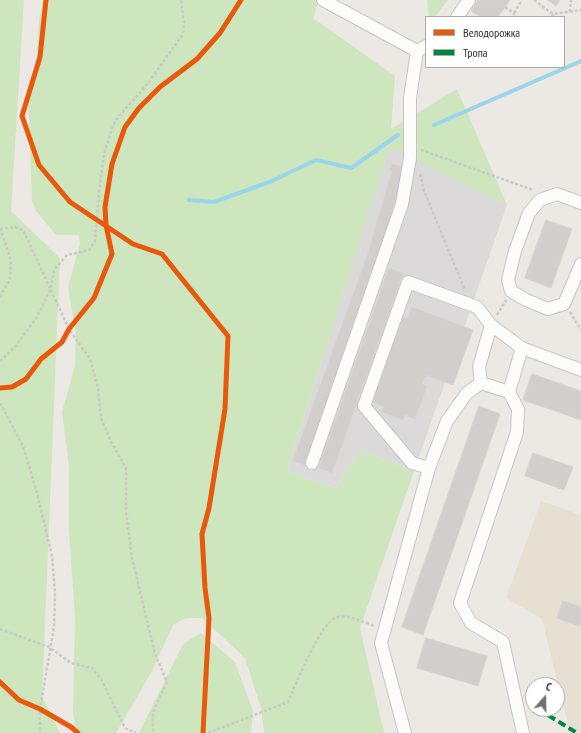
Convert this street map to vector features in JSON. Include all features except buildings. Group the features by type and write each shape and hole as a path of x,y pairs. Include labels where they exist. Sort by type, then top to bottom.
{"lane":[{"path":"312,463 402,204 410,158 410,98 422,49 323,0"},
{"path":"458,16 469,0"},
{"path":"581,203 556,194 540,200 529,213 514,251 508,280 511,291 526,300 548,309 564,304 581,264"},
{"path":"429,468 412,463 364,406 408,282 478,307 491,325 522,348 581,370"},
{"path":"481,383 479,367 491,325"},
{"path":"509,392 522,348"},
{"path":"481,383 509,392 518,409 518,432 460,603 471,623 503,642 523,733"},
{"path":"405,733 381,643 384,629 429,468 447,421 467,393 481,383"}],"path":[{"path":"0,361 14,348 37,317 50,288 54,270 66,255 89,250 95,241 100,222 100,182 105,150 111,132 115,122 149,82 183,34 184,23 181,0"},
{"path":"505,7 514,13 522,0"},
{"path":"534,0 553,16 581,10"},
{"path":"570,12 571,0"},
{"path":"415,148 540,193"},
{"path":"419,171 424,191 459,274"},
{"path":"92,217 100,222"},
{"path":"0,297 10,280 11,261 0,228 15,227 23,230 69,329 90,359 98,388 101,418 110,440 126,468 126,511 132,558 155,654 167,682 153,712 153,733"},
{"path":"491,325 511,291"},
{"path":"564,304 581,330"},
{"path":"65,335 74,323"},
{"path":"0,403 23,446 37,493 52,556 55,592 54,627 49,647 40,708 40,733"},
{"path":"208,733 288,702 308,658 327,625 336,618 348,617 384,629"},
{"path":"0,629 49,647 71,662 92,668 101,679 125,728 136,733"},
{"path":"33,706 46,712"},
{"path":"203,726 203,733"}],"shaded area":[{"path":"389,147 507,205 414,471 360,450 336,488 287,471"},
{"path":"541,501 581,515 581,733 569,729 565,713 565,677 556,677 542,619 506,598"}],"green space":[{"path":"0,0 24,0 11,211 60,258 42,697 60,733 0,733"},
{"path":"43,0 319,0 313,18 395,76 391,129 457,89 507,205 389,148 287,471 336,488 360,450 414,471 360,628 384,733 264,733 261,708 245,658 202,618 186,618 173,625 152,671 116,733 77,733 73,714 75,619 69,530 69,466 62,412 75,366 76,333 68,288 80,243 79,235 56,235 36,211 32,201 28,95 36,73 39,20"},
{"path":"427,0 448,0 436,16 429,16"},
{"path":"201,633 235,662 253,711 251,733 139,733 183,644"}],"waterway":[{"path":"565,68 581,61"},
{"path":"434,125 565,68"},
{"path":"189,200 214,202 272,181 316,160 351,168 398,135"}],"marked path":[{"path":"551,717 577,733"}],"cycle path":[{"path":"46,0 40,57 22,116 39,165 70,202 133,244 162,254 228,336 225,409 209,508 202,534 205,588 209,618 203,733"},
{"path":"0,388 12,387 26,379 41,359 62,342 69,329 94,298 112,254 106,225 105,207 112,164 125,127 139,108 160,87 197,59 220,33 241,0"},
{"path":"0,682 19,700 40,709 71,727 78,733"}]}
